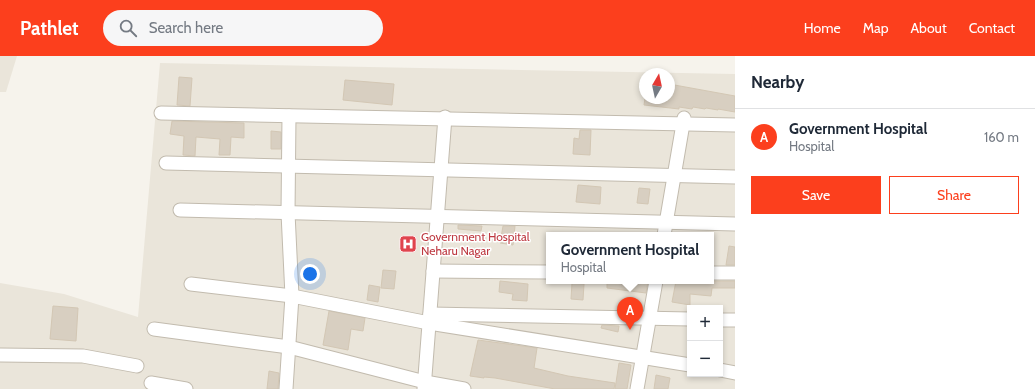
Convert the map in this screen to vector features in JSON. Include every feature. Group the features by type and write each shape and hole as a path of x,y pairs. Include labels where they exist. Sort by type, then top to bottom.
{"street":[{"path":"161,113 684,121 735,125"},
{"path":"286,389 292,296 288,213 289,116"},
{"path":"424,385 445,118"},
{"path":"664,232 684,121"},
{"path":"166,163 735,177"},
{"path":"180,210 735,224"},
{"path":"433,271 546,272"},
{"path":"714,273 735,273"},
{"path":"191,284 292,296 430,318 687,364"},
{"path":"637,389 655,284"},
{"path":"430,318 687,319"},
{"path":"723,320 735,320"},
{"path":"154,329 288,347 424,385 464,389"},
{"path":"0,355 83,356 137,366"},
{"path":"723,371 735,373"},
{"path":"151,383 186,389"}],"shaded area":[{"path":"0,56 17,56 6,92 0,92"},
{"path":"160,63 639,72 639,104 675,104 675,73 735,74 735,389 0,389 0,283 64,294 138,317"}],"building":[{"path":"179,77 192,78 190,106 177,105"},
{"path":"345,80 394,84 392,105 343,100"},
{"path":"675,85 735,96 735,112 693,107 692,109 679,107 679,109 644,105 675,104"},
{"path":"172,121 244,123 244,138 231,137 230,155 219,155 220,139 196,137 195,156 183,155 184,136 170,134"},
{"path":"580,130 591,130 590,155 573,154 574,138 579,139"},
{"path":"271,131 281,132 281,149 271,149"},
{"path":"578,185 601,187 600,204 576,202"},
{"path":"639,188 650,189 648,204 637,203"},
{"path":"458,225 482,226 481,231 458,229"},
{"path":"503,226 515,226 513,245 500,243"},
{"path":"729,246 735,247 735,265 726,265"},
{"path":"383,270 396,271 394,289 381,288"},
{"path":"500,281 528,284 527,301 512,300 513,294 499,292"},
{"path":"714,281 735,281 735,288 712,288 711,296 690,294 690,305 672,302 675,284 714,284"},
{"path":"572,284 584,284 583,300 571,299"},
{"path":"607,284 648,284 646,293 607,288"},
{"path":"369,285 380,287 378,302 367,300"},
{"path":"53,306 78,308 76,341 50,339"},
{"path":"329,311 365,318 363,331 351,329 348,350 323,345"},
{"path":"602,325 619,326 618,332 601,328"},
{"path":"478,340 537,348 534,368 568,376 615,383 614,389 555,389 495,378 470,376"},
{"path":"619,363 631,365 627,389 615,389"},
{"path":"269,371 279,373 278,389 267,389"},
{"path":"656,375 670,378 668,389 654,389"}],"place":[{"name":"Government Hospital Neharu Nagar","path":"408,244"},
{"name":"Government Hospital","path":"630,330"}]}
